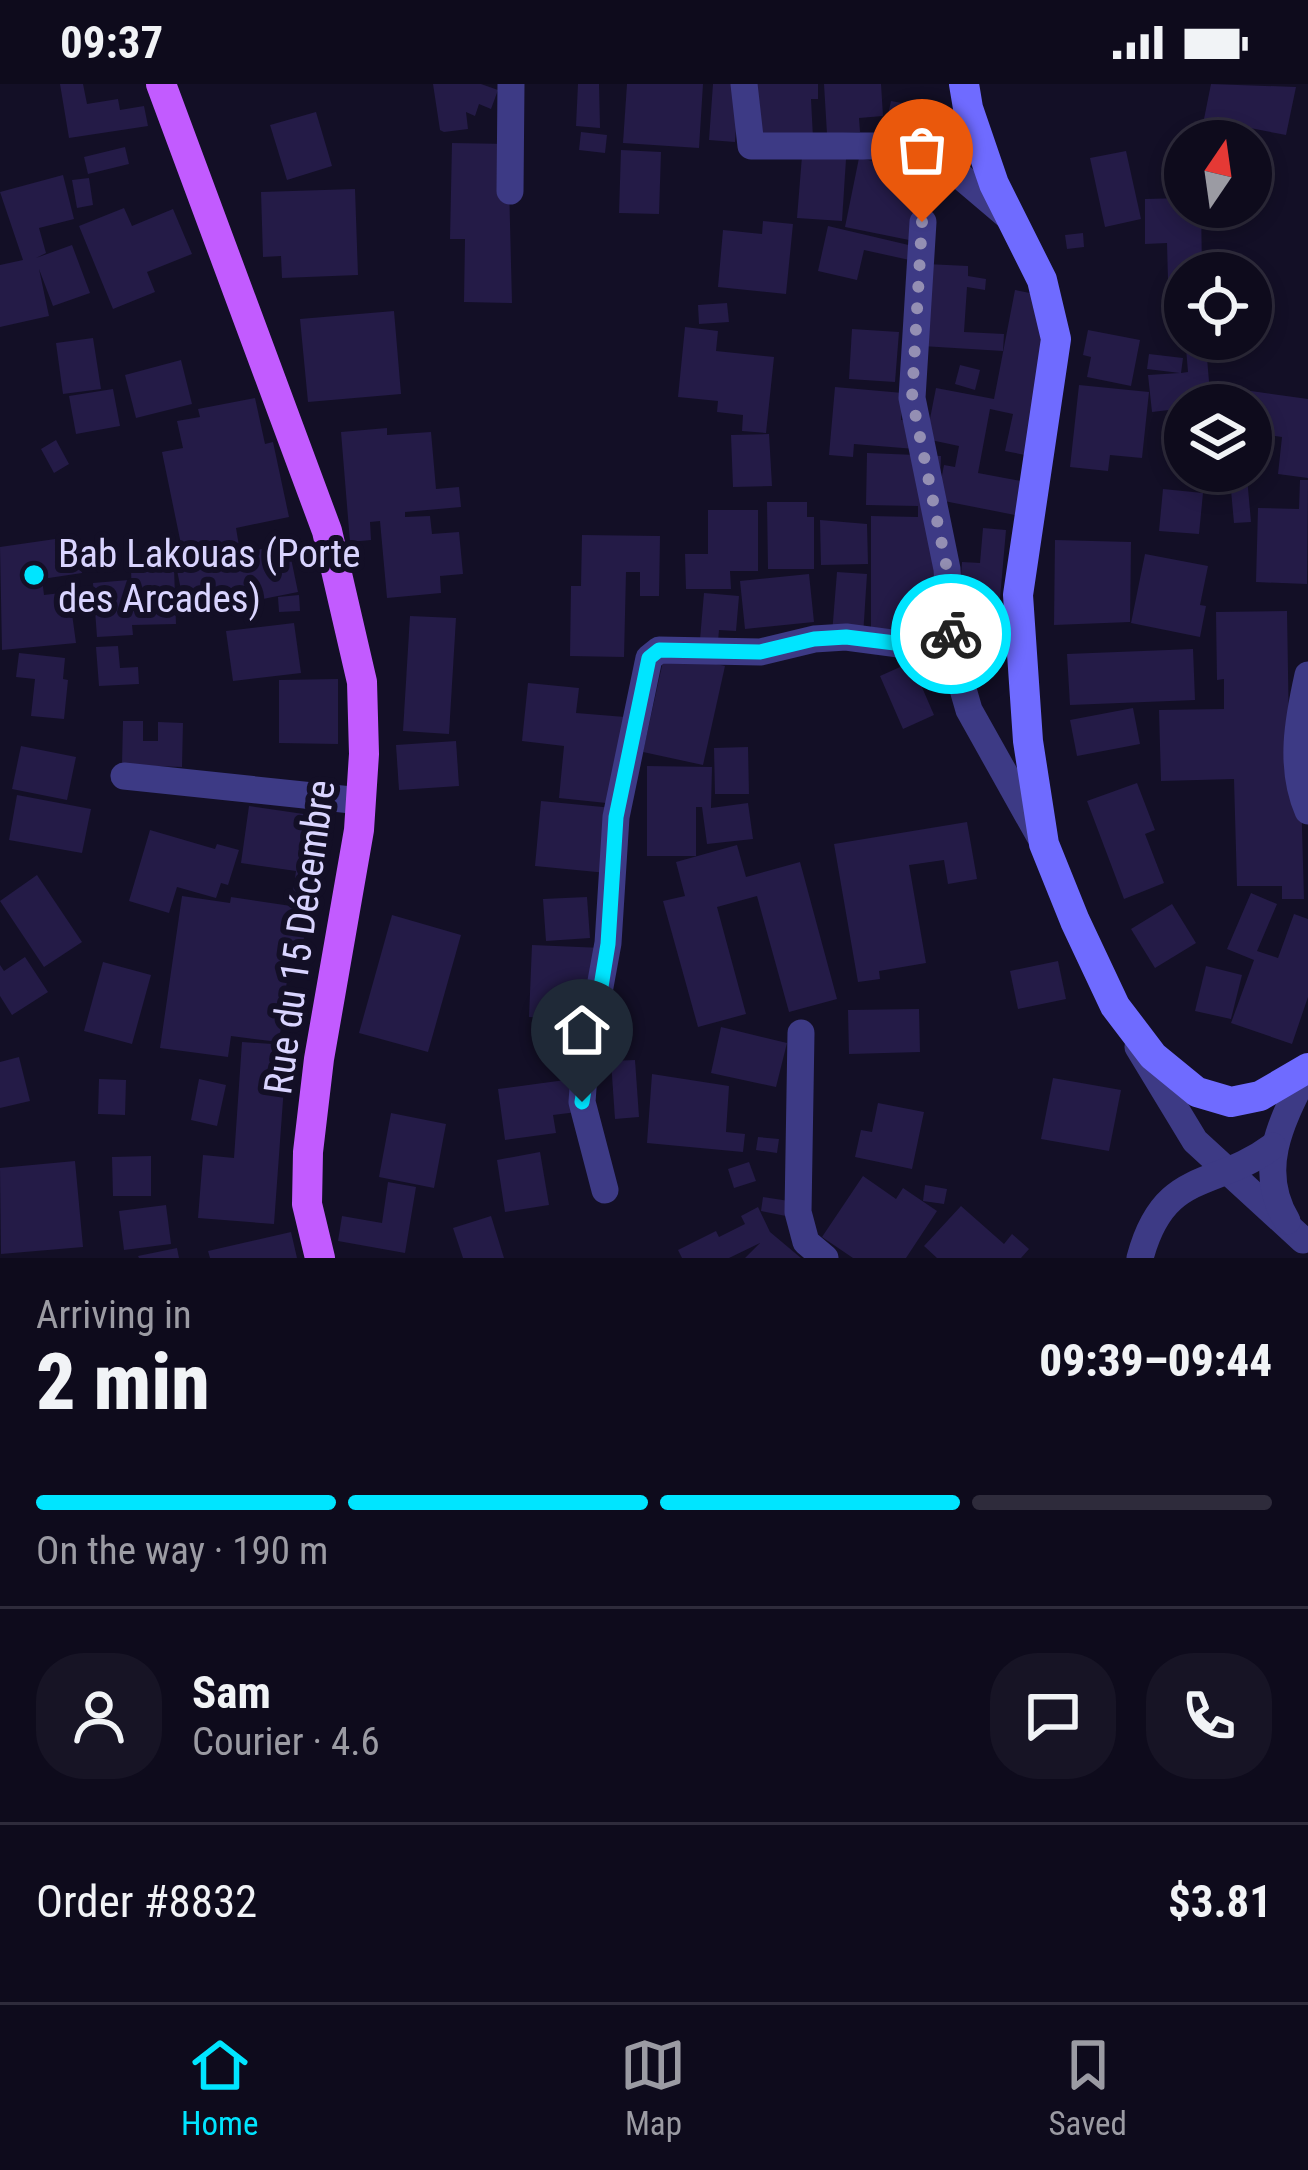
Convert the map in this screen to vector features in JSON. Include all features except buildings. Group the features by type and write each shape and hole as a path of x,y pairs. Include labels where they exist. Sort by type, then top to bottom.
{"main road":[{"name":"Rue du 15 Décembre","path":"161,84 327,531 362,682 361,801 308,1152 307,1204 320,1258"}],"street":[{"path":"510,191 511,84"},
{"path":"744,84 751,146 925,146 1012,220"},
{"path":"964,84 994,184 1042,280 1057,339 1018,595 1028,741 1044,844"},
{"path":"922,222 912,398 947,569 952,650 969,710 1044,844 1115,1006 1195,1142 1305,1242"},
{"path":"605,1190 582,1102 584,1074 608,944 616,817 649,658 659,650 760,652 846,637 952,650"},
{"path":"1308,675 1296,753 1298,788 1308,811"},
{"path":"124,776 361,801"},
{"path":"1115,1006 1153,1056 1197,1092 1231,1102 1260,1096 1308,1068"},
{"path":"801,1033 798,1212 806,1241 824,1258"},
{"path":"1305,1242 1277,1204 1271,1180 1273,1146 1308,1068"},
{"path":"1140,1258 1152,1221 1174,1195 1224,1169 1253,1161 1273,1146"}],"way so far":[{"path":"922,222 912,398 947,569 951,634"}],"place":[{"name":"Bab Lakouas (Porte des Arcades)","path":"34,575"}],"route":[{"path":"582,1102 608,944 616,817 649,658 659,650 680,647 760,652 846,637 952,650 951,634"}]}
